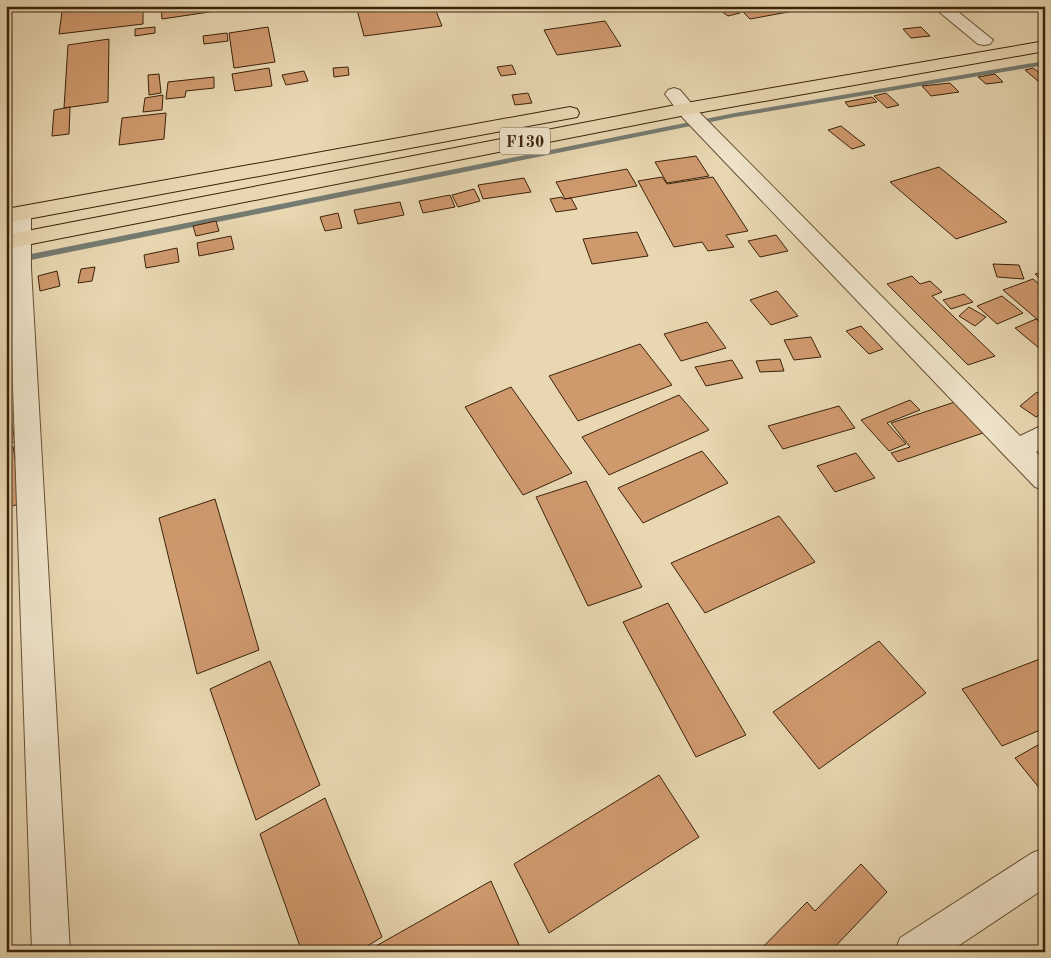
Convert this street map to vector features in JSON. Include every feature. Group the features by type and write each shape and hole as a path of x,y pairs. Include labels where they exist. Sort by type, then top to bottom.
{"main road":[{"name":"F130","path":"626,102 831,64 984,40 1044,42"},
{"name":"F130","path":"16,250 694,118 849,79 1044,42"},
{"name":"F130","path":"13,215 587,110"}],"street":[{"path":"940,6 984,40"},
{"path":"674,94 694,118 1045,479"},
{"path":"13,215 51,952"},
{"path":"1017,451 1045,434"},
{"path":"914,952 1045,866"}],"building":[{"path":"111,6 143,6 143,24 59,34 62,12"},
{"path":"161,6 222,6 223,10 162,19"},
{"path":"356,6 434,6 442,26 364,36"},
{"path":"714,6 730,6 740,13 728,16"},
{"path":"737,6 821,6 750,19"},
{"path":"605,21 621,46 557,55 544,30"},
{"path":"155,27 155,33 135,36 135,29"},
{"path":"268,27 275,62 234,68 229,33"},
{"path":"921,27 930,36 911,38 903,29"},
{"path":"227,33 228,41 204,44 203,36"},
{"path":"109,39 108,102 64,108 68,45"},
{"path":"512,65 516,74 501,76 497,67"},
{"path":"348,67 349,75 334,77 333,68"},
{"path":"269,68 272,86 235,91 232,74"},
{"path":"1033,68 1045,79 1038,81 1025,70"},
{"path":"304,71 308,81 286,85 282,75"},
{"path":"159,74 161,93 149,95 148,75"},
{"path":"995,74 1003,82 986,84 978,77"},
{"path":"214,77 214,88 186,91 185,97 166,99 168,82"},
{"path":"950,83 959,92 931,96 922,86"},
{"path":"528,93 532,103 515,105 512,95"},
{"path":"886,93 899,105 887,108 874,96"},
{"path":"163,95 162,110 143,112 145,98"},
{"path":"872,97 877,102 849,107 845,102"},
{"path":"70,107 69,134 52,136 54,110"},
{"path":"166,113 164,139 119,145 122,118"},
{"path":"841,126 865,145 852,149 828,130"},
{"path":"696,156 709,176 667,183 655,162"},
{"path":"939,167 1007,222 956,239 890,182"},
{"path":"627,169 637,186 565,199 556,182"},
{"path":"662,177 667,184 713,177 748,231 726,235 734,247 708,251 702,242 674,247 638,181"},
{"path":"524,178 531,192 483,199 478,185"},
{"path":"474,189 480,201 458,207 452,195"},
{"path":"450,195 455,207 423,213 419,201"},
{"path":"562,197 563,199 571,198 577,209 556,212 550,199"},
{"path":"400,202 404,215 358,224 354,210"},
{"path":"338,213 342,228 325,231 320,217"},
{"path":"216,221 219,231 196,236 193,226"},
{"path":"637,232 648,256 592,264 583,239"},
{"path":"776,235 788,251 760,257 748,241"},
{"path":"231,236 234,249 199,256 197,243"},
{"path":"177,248 179,262 146,268 144,255"},
{"path":"993,264 1019,265 1024,279 997,277"},
{"path":"95,267 92,281 78,283 81,269"},
{"path":"57,271 60,286 40,291 38,276"},
{"path":"1045,272 1045,284 1035,274"},
{"path":"912,276 920,284 930,281 942,292 932,296 995,356 968,365 887,284"},
{"path":"1033,279 1045,289 1045,326 1003,290"},
{"path":"777,291 798,316 771,325 750,300"},
{"path":"964,294 973,302 951,309 943,300"},
{"path":"1002,296 1023,313 997,324 977,306"},
{"path":"969,307 986,317 975,326 959,316"},
{"path":"1036,319 1045,327 1045,353 1015,328"},
{"path":"707,322 726,348 681,361 664,334"},
{"path":"861,326 883,349 869,354 846,331"},
{"path":"811,337 821,357 794,360 784,340"},
{"path":"640,344 672,385 578,421 549,376"},
{"path":"780,359 784,371 760,372 756,361"},
{"path":"732,360 743,378 706,386 695,367"},
{"path":"511,387 572,473 523,495 465,407"},
{"path":"1037,392 1045,398 1045,411 1036,417 1020,406"},
{"path":"679,395 709,430 609,475 582,437"},
{"path":"8,400 15,442 6,445 6,401"},
{"path":"910,400 920,410 887,423 906,444 889,451 861,420"},
{"path":"955,402 983,433 898,462 891,453 910,447 891,423"},
{"path":"839,406 855,428 783,449 768,426"},
{"path":"13,446 22,503 6,508 6,449"},
{"path":"702,451 728,483 643,523 618,488"},
{"path":"856,453 875,478 835,492 817,466"},
{"path":"586,481 642,587 588,606 536,497"},
{"path":"215,499 259,650 197,674 159,518"},
{"path":"779,516 815,562 705,613 671,563"},
{"path":"668,603 746,735 696,757 623,622"},
{"path":"879,641 926,693 819,769 773,712"},
{"path":"1045,657 1045,728 1002,746 962,689"},
{"path":"270,661 320,785 256,820 210,689"},
{"path":"1045,741 1045,795 1015,758"},
{"path":"659,775 699,837 549,933 514,864"},
{"path":"325,798 382,937 358,952 302,952 260,834"},
{"path":"861,864 887,892 830,952 758,952 807,902 815,911"},
{"path":"491,881 519,945 508,952 370,952 369,950"}],"waterway":[{"path":"6,262 735,115 1045,63"}]}
